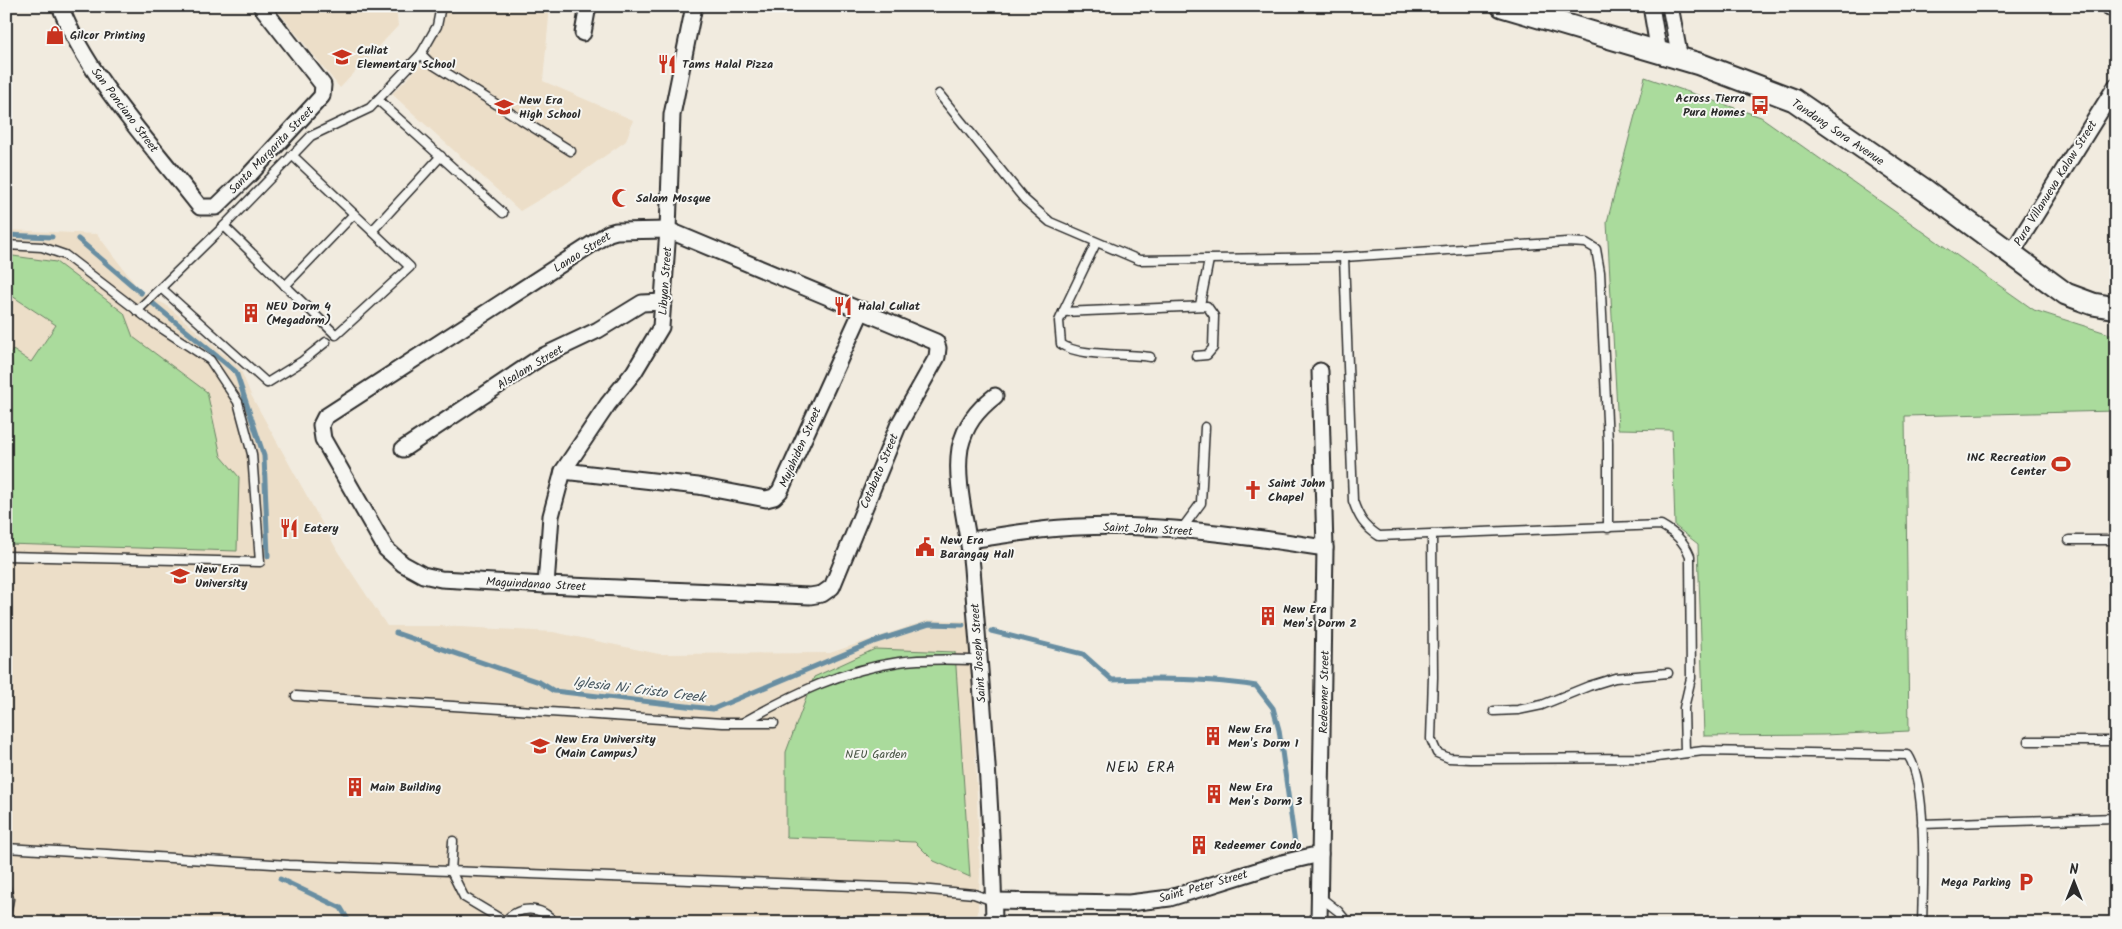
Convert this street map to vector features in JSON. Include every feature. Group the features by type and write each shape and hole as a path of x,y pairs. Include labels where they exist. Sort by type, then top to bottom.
{"main road":[{"name":"Tandang Sora Avenue","path":"1502,6 1680,59 1754,84 1794,100 1926,191 2066,294 2093,304 2116,308"}],"street":[{"name":"San Ponciano Street","path":"60,6 71,35 105,85 200,207"},
{"name":"Santa Margarita Street","path":"200,207 216,207 263,161 322,96 323,85 261,6"},
{"path":"583,33 588,6"},
{"name":"Libyan Street","path":"546,585 551,516 563,471 653,342 661,327 668,230 672,115 694,6"},
{"path":"1651,6 1659,53"},
{"path":"1670,6 1680,59"},
{"path":"2108,6 2116,11"},
{"name":"Pura Villanueva Kalaw Street","path":"2011,254 2116,86"},
{"name":"Lanao Street","path":"323,439 321,425 332,412 609,233 616,231 668,230 928,337 936,342 938,348"},
{"name":"Alsalam Street","path":"403,449 542,357 598,330 642,303 664,302"},
{"name":"Mujahiden Street","path":"563,471 698,486 766,499 774,497 780,491 862,310"},
{"name":"Cotabato Street","path":"822,594 832,587 885,455 898,426 937,357 938,348"},
{"name":"Redeemer Street","path":"1319,923 1326,548 1320,371"},
{"name":"Saint Joseph Street","path":"994,923 988,776 970,540 959,474 960,448 966,428 976,412 995,396"},
{"name":"Maguindanao Street","path":"323,439 386,549 403,564 423,575 441,579 546,585 810,596 822,594"},
{"name":"Saint John Street","path":"970,540 1079,526 1181,530 1326,548"},
{"name":"Saint Peter Street","path":"993,901 1110,904 1170,898 1282,863 1320,854"}],"lane":[{"path":"137,311 224,226 311,136 370,108 378,100 421,54 437,26 441,6"},
{"path":"421,54 430,62 571,151"},
{"path":"939,94 1025,200 1050,222 1139,260 1344,257 1567,242 1586,243 1596,249 1600,260 1605,376 1608,528"},
{"path":"378,100 503,213"},
{"path":"224,226 336,335 410,267 292,155"},
{"path":"372,231 441,156"},
{"path":"285,286 354,214"},
{"path":"1096,243 1062,312 1059,321 1061,344 1076,351 1150,357"},
{"path":"6,246 52,249 65,255 137,311 210,360 238,402 252,454 260,562 6,556"},
{"path":"1344,257 1353,501 1359,517 1365,526 1380,536 1661,525 1673,532 1685,544 1690,556 1691,678 1684,708 1685,754"},
{"path":"1200,305 1208,260"},
{"path":"161,288 267,383 300,362 326,342"},
{"path":"1062,312 1207,306 1214,316 1214,348 1207,355 1196,356"},
{"path":"1181,530 1201,503 1205,427"},
{"path":"1432,534 1433,676 1431,739 1437,753 1450,758 1470,759 1649,758 1703,751 1908,755 1915,768 1922,824 1922,923"},
{"path":"2069,540 2116,540"},
{"path":"742,723 793,694 847,672 900,662 979,660"},
{"path":"1494,711 1518,710 1542,705 1589,686 1616,678 1668,673"},
{"path":"296,696 742,723 774,723"},
{"path":"2028,741 2116,741"},
{"path":"1922,824 2116,818"},
{"path":"452,841 451,871 464,897 504,922 518,911 527,909 544,912 555,923"},
{"path":"6,848 289,865 908,888 974,894 993,901"},
{"path":"6,888 9,899 6,914"},
{"path":"1320,897 1338,911 1348,923"}],"shaded area":[{"name":"Culiat Elementary School","path":"280,6 396,6 398,26 340,88 279,12"},
{"name":"New Era High School","path":"446,6 550,6 543,81 633,120 626,141 564,185 520,211 392,94 428,58"},
{"name":"New Era University","path":"6,230 97,234 141,292 166,305 240,368 251,395 338,552 387,626 442,626 553,632 659,654 830,653 929,620 970,621 980,874 977,923 6,923"}],"green space":[{"path":"1645,77 1761,117 2034,310 2116,336 2116,411 1905,416 1909,731 1824,735 1704,736 1698,544 1675,526 1672,430 1618,429 1607,222"},
{"path":"6,255 56,262 124,313 133,337 207,392 221,456 239,477 237,551 6,544 6,359 13,350 31,362 56,325 6,292"},
{"name":"NEU Garden","path":"875,649 955,652 970,877 934,861 915,842 786,837 786,752 814,677"}],"waterway":[{"name":"Iglesia Ni Cristo Creek","path":"6,235 52,237"},
{"name":"Iglesia Ni Cristo Creek","path":"78,239 141,293"},
{"name":"Iglesia Ni Cristo Creek","path":"150,301 236,372 264,456 268,556"},
{"name":"Iglesia Ni Cristo Creek","path":"396,633 539,682 554,691 713,709 873,642 929,624 963,625"},
{"name":"Iglesia Ni Cristo Creek","path":"991,631 1083,654 1112,680 1184,679 1256,686 1273,708 1279,730 1295,844"},
{"name":"Iglesia Ni Cristo Creek","path":"280,879 341,908 350,923"}],"place":[{"name":"Gilcor Printing","path":"55,35"},
{"name":"Culiat Elementary School","path":"342,57"},
{"name":"Tams Halal Pizza","path":"667,64"},
{"name":"Across Tierra Pura Homes","path":"1760,105"},
{"name":"New Era High School","path":"504,107"},
{"name":"Salam Mosque","path":"621,198"},
{"name":"Halal Culiat","path":"843,306"},
{"name":"NEU Dorm 4 (Megadorm)","path":"251,313"},
{"name":"INC Recreation Center","path":"2061,464"},
{"name":"Saint John Chapel","path":"1253,490"},
{"name":"Eatery","path":"289,528"},
{"name":"New Era Barangay Hall","path":"925,547"},
{"name":"New Era University","path":"180,576"},
{"name":"New Era Men's Dorm 2","path":"1268,616"},
{"name":"New Era Men's Dorm 1","path":"1213,736"},
{"name":"New Era University (Main Campus)","path":"540,746"},
{"name":"Main Building","path":"355,787"},
{"name":"New Era Men's Dorm 3","path":"1214,794"},
{"name":"Redeemer Condo","path":"1199,845"},
{"name":"Mega Parking","path":"2026,882"}],"district":[{"name":"NEW ERA","path":"1141,767"}]}
